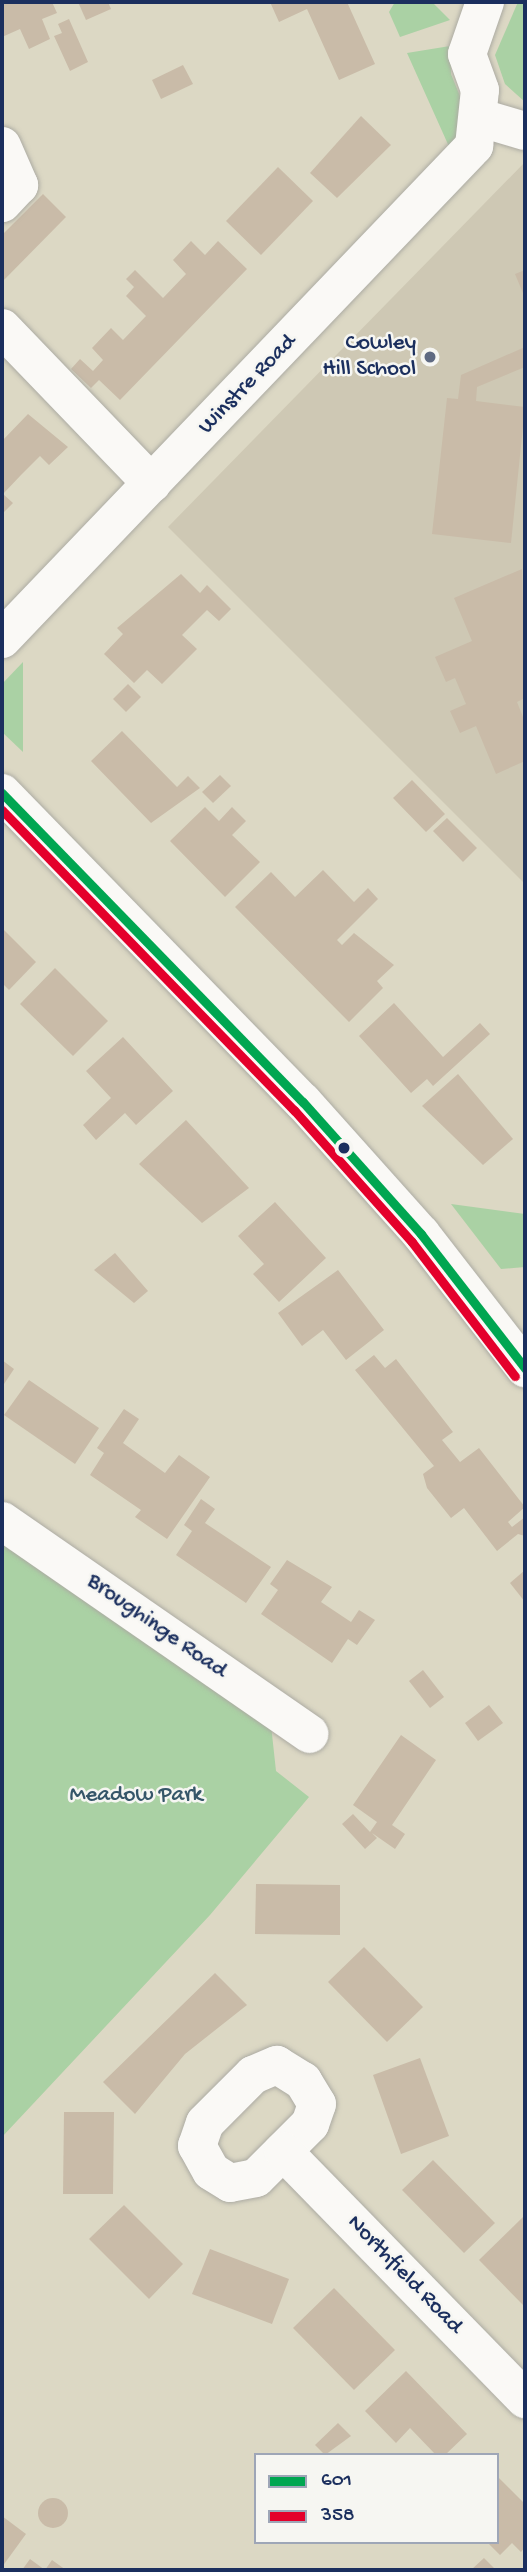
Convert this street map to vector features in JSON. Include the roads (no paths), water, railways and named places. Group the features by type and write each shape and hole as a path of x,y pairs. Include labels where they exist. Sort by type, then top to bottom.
{"street":[{"name":"Winstre Road","path":"2,639 474,146 481,118 480,90 467,54 485,2"},
{"path":"481,118 525,131"},
{"path":"2,146 19,185 2,203"},
{"path":"2,328 152,484"},
{"path":"2,793 303,1102 421,1234 513,1329 525,1368"},
{"name":"Broughinge Road","path":"2,1521 310,1734"},
{"name":"Northfield Road","path":"282,2151 525,2399"}],"place":[{"name":"Cowley Hill School","path":"430,357"}],"park label":[{"name":"Meadow Park","path":"136,1796"}]}
